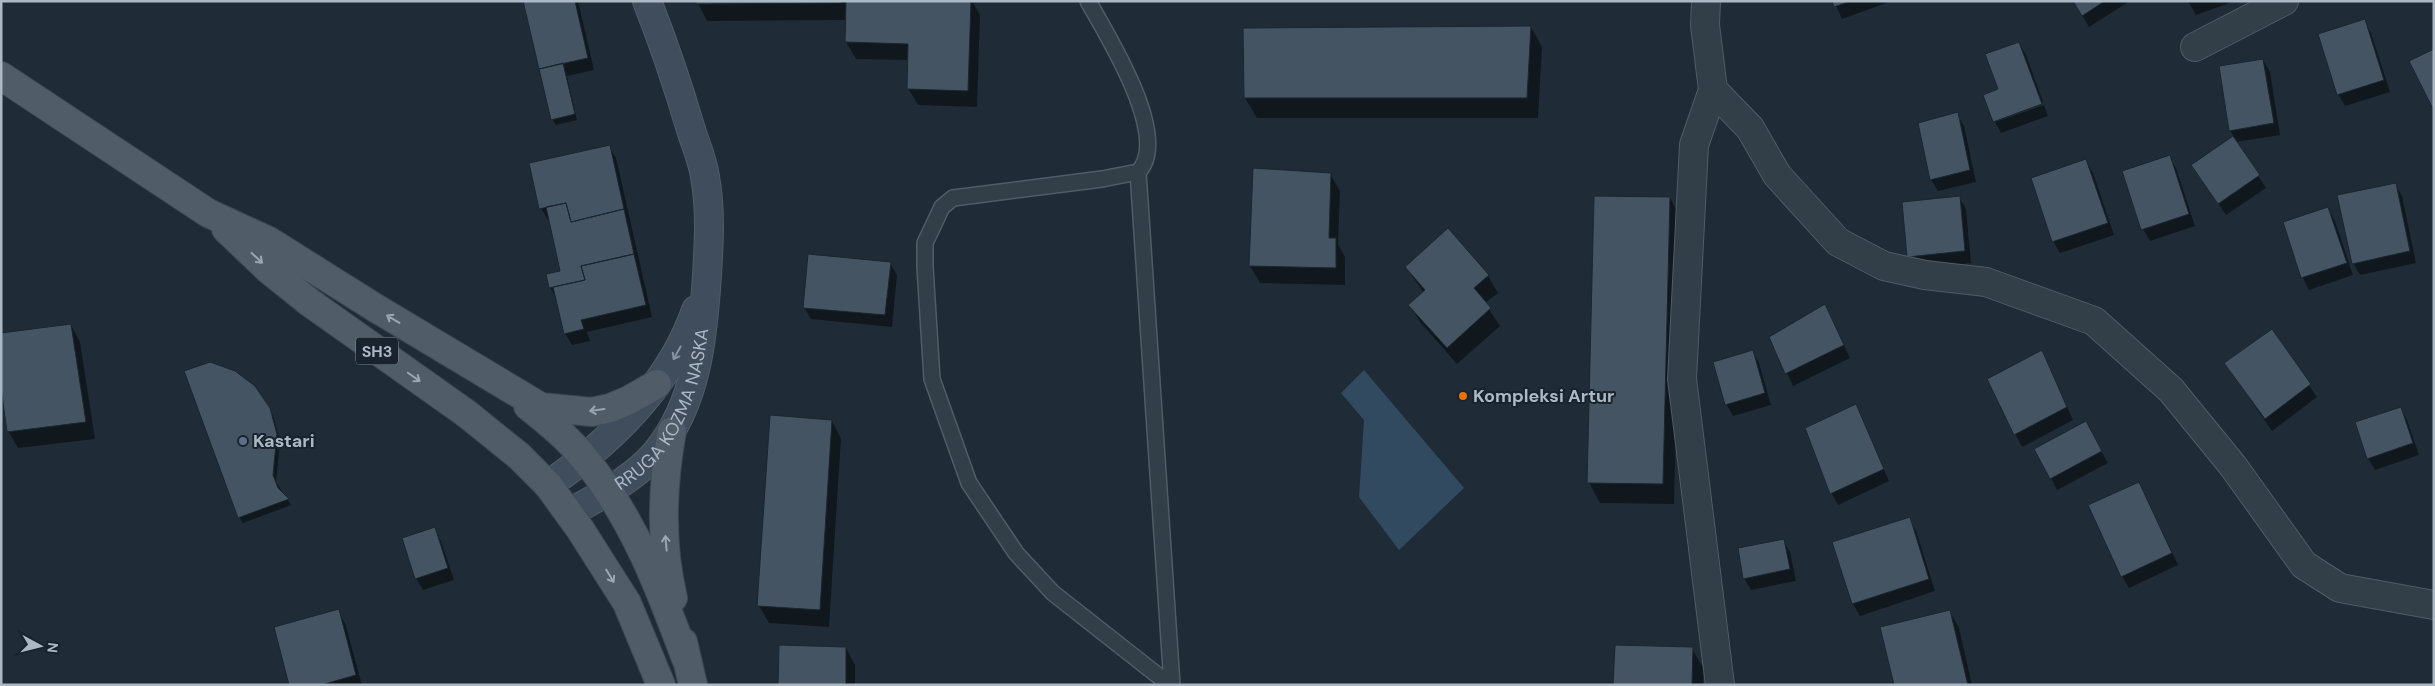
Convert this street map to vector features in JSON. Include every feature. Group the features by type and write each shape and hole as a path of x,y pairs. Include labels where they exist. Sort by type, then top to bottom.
{"main road":[{"name":"RRUGA KOZMA NASKA","path":"569,513 608,490 654,455 672,431 699,359 704,327 710,210 705,174 683,100 647,1"},
{"name":"SH3","path":"1,76 208,213 269,241 510,389 561,433 584,458 608,490 648,565 689,672"},
{"name":"SH3","path":"208,213 268,269 309,302 467,414 519,456 548,485 569,513 627,604 661,685"},
{"name":"RRUGA KOZMA NASKA","path":"548,485 602,445 630,417 657,384 667,370 690,326 707,275"},
{"path":"510,389 541,407 592,412 610,408 629,400 657,384"},
{"path":"672,431 664,479 664,516 671,587 689,672"}],"street":[{"path":"1706,1 1705,25 1714,90 1694,145 1682,379 1720,685"},
{"path":"2195,47 2284,1"},
{"path":"1714,90 1750,128 1777,175 1838,242 1884,266 1925,275 1986,282 2094,321 2171,390 2233,466 2304,565 2340,588 2434,605"}],"lane":[{"path":"1088,1 1129,79 1148,129 1146,162 1138,172 1102,179 954,198 942,207 925,243 932,379 968,483 1016,553 1053,593 1171,685"},
{"path":"1138,172 1171,685"}],"water":[{"path":"1364,370 1464,488 1399,550 1359,497 1364,420 1341,393"}],"building":[{"path":"523,1 575,1 588,58 539,69"},
{"path":"696,1 841,1 841,3 696,4"},
{"path":"846,1 971,1 968,91 907,89 908,44 845,42"},
{"path":"1832,1 1851,1 1834,7"},
{"path":"2073,1 2105,1 2082,16"},
{"path":"2365,19 2384,80 2337,95 2318,34"},
{"path":"1531,26 1527,98 1244,98 1243,28"},
{"path":"2019,42 2042,104 1993,122 1983,95 1998,89 1985,54"},
{"path":"2434,49 2434,111 2409,61"},
{"path":"2263,59 2274,123 2229,131 2219,66"},
{"path":"563,63 575,114 551,120 539,69"},
{"path":"1958,112 1970,170 1930,180 1918,123"},
{"path":"2233,136 2260,175 2218,204 2191,165"},
{"path":"610,145 624,209 571,222 566,203 539,209 529,163"},
{"path":"2170,155 2189,214 2141,230 2122,171"},
{"path":"2086,159 2108,223 2052,242 2031,178"},
{"path":"1253,168 1331,173 1329,238 1336,238 1336,268 1249,266"},
{"path":"2396,183 2410,251 2352,264 2337,195"},
{"path":"1594,196 1670,197 1663,484 1587,483"},
{"path":"1960,196 1965,251 1907,257 1902,202"},
{"path":"566,203 571,222 624,209 634,254 581,266 585,280 549,288 546,274 560,271 546,207"},
{"path":"2328,207 2347,263 2301,278 2283,222"},
{"path":"1448,228 1489,275 1474,288 1491,308 1447,348 1408,305 1425,290 1405,267"},
{"path":"634,254 646,305 581,320 584,329 564,334 553,287 585,280 581,266"},
{"path":"808,254 891,262 885,315 803,308"},
{"path":"1825,304 1844,345 1785,374 1769,337"},
{"path":"71,324 86,422 7,432 1,388 1,333"},
{"path":"2272,329 2311,384 2265,419 2224,363"},
{"path":"1753,350 1765,393 1725,405 1713,362"},
{"path":"2042,350 2067,407 2014,435 1987,379"},
{"name":"Kastari","path":"210,362 235,371 255,386 270,408 277,434 273,475 278,488 289,499 238,518 184,371"},
{"path":"1856,404 1884,469 1830,494 1805,428"},
{"path":"2401,407 2413,443 2367,459 2355,422"},
{"path":"770,415 832,420 820,610 757,606"},
{"path":"2086,421 2102,451 2050,479 2034,449"},
{"path":"2139,482 2172,553 2121,577 2088,505"},
{"path":"1910,517 1929,579 1852,604 1832,542"},
{"path":"435,527 448,568 415,579 402,538"},
{"path":"1784,539 1790,569 1743,579 1738,548"},
{"path":"339,609 356,675 321,685 289,685 274,627"},
{"path":"1950,610 1968,685 1894,685 1880,627"},
{"path":"779,645 846,647 846,685 778,685"},
{"path":"1615,645 1693,647 1692,685 1613,685"}],"place":[{"name":"Kompleksi Artur","path":"1463,396"},
{"name":"Kastari","path":"243,441"}]}
